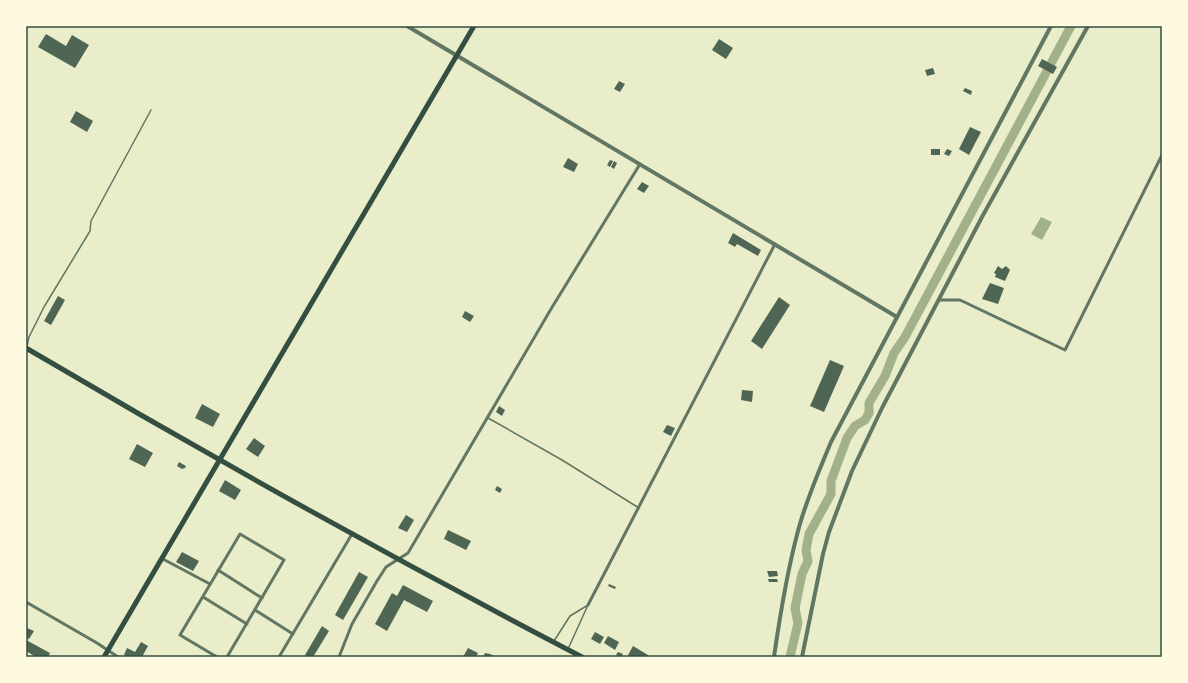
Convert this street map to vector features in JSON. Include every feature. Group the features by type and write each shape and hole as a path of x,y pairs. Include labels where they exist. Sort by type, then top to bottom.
{"main road":[{"path":"104,657 218,459 474,26"},
{"path":"26,348 218,459 352,534 582,657"}],"street":[{"path":"407,26 897,317"},
{"path":"774,657 789,570 806,505 837,431 1051,26"},
{"path":"802,657 823,554 829,532 852,470 882,408 986,210 1088,26"},
{"path":"940,300 960,300 1065,350 1162,155"},
{"path":"339,657 352,624 366,598 386,567 400,560 408,553 572,274 640,164"},
{"path":"588,605 775,244"},
{"path":"217,657 180,635 240,534 284,560 227,657"},
{"path":"279,657 352,534"},
{"path":"161,558 210,584"},
{"path":"218,570 262,598"},
{"path":"202,597 247,624"},
{"path":"26,602 118,657"},
{"path":"255,610 293,634"}],"lane":[{"path":"26,348 29,337 44,307 90,231 91,221 151,110"},
{"path":"488,418 562,460 639,508"},
{"path":"554,642 570,616 588,605"},
{"path":"567,649 588,605"}],"shaded area":[{"path":"1041,217 1052,222 1042,240 1031,234"}],"building":[{"path":"46,34 66,46 72,35 89,45 75,68 38,47"},
{"path":"719,39 733,48 726,59 712,50"},
{"path":"1042,59 1057,67 1053,74 1038,66"},
{"path":"933,68 935,74 927,76 925,70"},
{"path":"619,81 625,84 620,92 614,89"},
{"path":"965,88 972,91 971,95 963,91"},
{"path":"76,111 93,121 87,132 70,122"},
{"path":"970,127 981,132 969,155 959,149"},
{"path":"931,149 940,149 940,155 931,155"},
{"path":"947,149 952,151 949,156 944,154"},
{"path":"568,158 578,164 574,172 563,167"},
{"path":"610,160 613,161 610,167 607,165"},
{"path":"614,161 617,163 614,169 611,167"},
{"path":"642,182 649,186 644,193 637,189"},
{"path":"733,233 761,250 758,256 737,244 735,247 728,243"},
{"path":"998,266 1002,269 1006,266 1010,270 1005,281 995,277 996,274 994,273"},
{"path":"990,283 1004,288 998,304 982,299"},
{"path":"58,296 65,300 51,325 44,321"},
{"path":"779,297 790,305 762,349 751,341"},
{"path":"465,311 474,316 470,322 462,317"},
{"path":"830,360 844,366 824,412 810,406"},
{"path":"742,390 753,391 752,402 741,400"},
{"path":"202,404 220,414 213,427 195,418"},
{"path":"499,406 505,410 502,416 496,412"},
{"path":"667,425 675,428 671,436 663,432"},
{"path":"254,438 265,446 258,457 246,449"},
{"path":"137,444 153,453 145,467 129,459"},
{"path":"179,462 186,466 185,468 182,469 177,466"},
{"path":"225,480 241,490 235,500 219,491"},
{"path":"497,486 502,489 500,493 495,490"},
{"path":"406,515 414,520 407,532 398,528"},
{"path":"448,530 471,541 466,550 444,539"},
{"path":"182,552 199,561 193,571 176,562"},
{"path":"767,571 777,571 778,576 769,577"},
{"path":"359,572 368,577 343,620 335,615"},
{"path":"768,579 777,579 778,582 769,582"},
{"path":"609,584 616,587 615,589 608,586"},
{"path":"403,585 433,601 427,612 404,600 387,631 375,624 392,593 397,596"},
{"path":"322,626 329,631 313,657 305,655"},
{"path":"27,628 34,631 29,639 26,638"},
{"path":"595,632 604,637 600,644 591,639"},
{"path":"608,636 619,642 615,650 604,643"},
{"path":"26,640 50,653 48,657 36,657 26,651"},
{"path":"141,642 148,646 142,657 128,657 124,655 127,648 135,652"},
{"path":"633,646 648,655 647,657 632,657 628,655"},
{"path":"468,648 478,653 476,657 463,657"},
{"path":"618,652 623,654 621,657 616,655"},
{"path":"485,653 490,654 496,657 483,657"}],"waterway":[{"path":"790,657 798,623 795,608 802,574 808,561 806,550 809,534 831,494 831,481 847,438 855,426 865,420 869,413 869,403 885,376 894,353 905,337 1071,26"}]}
